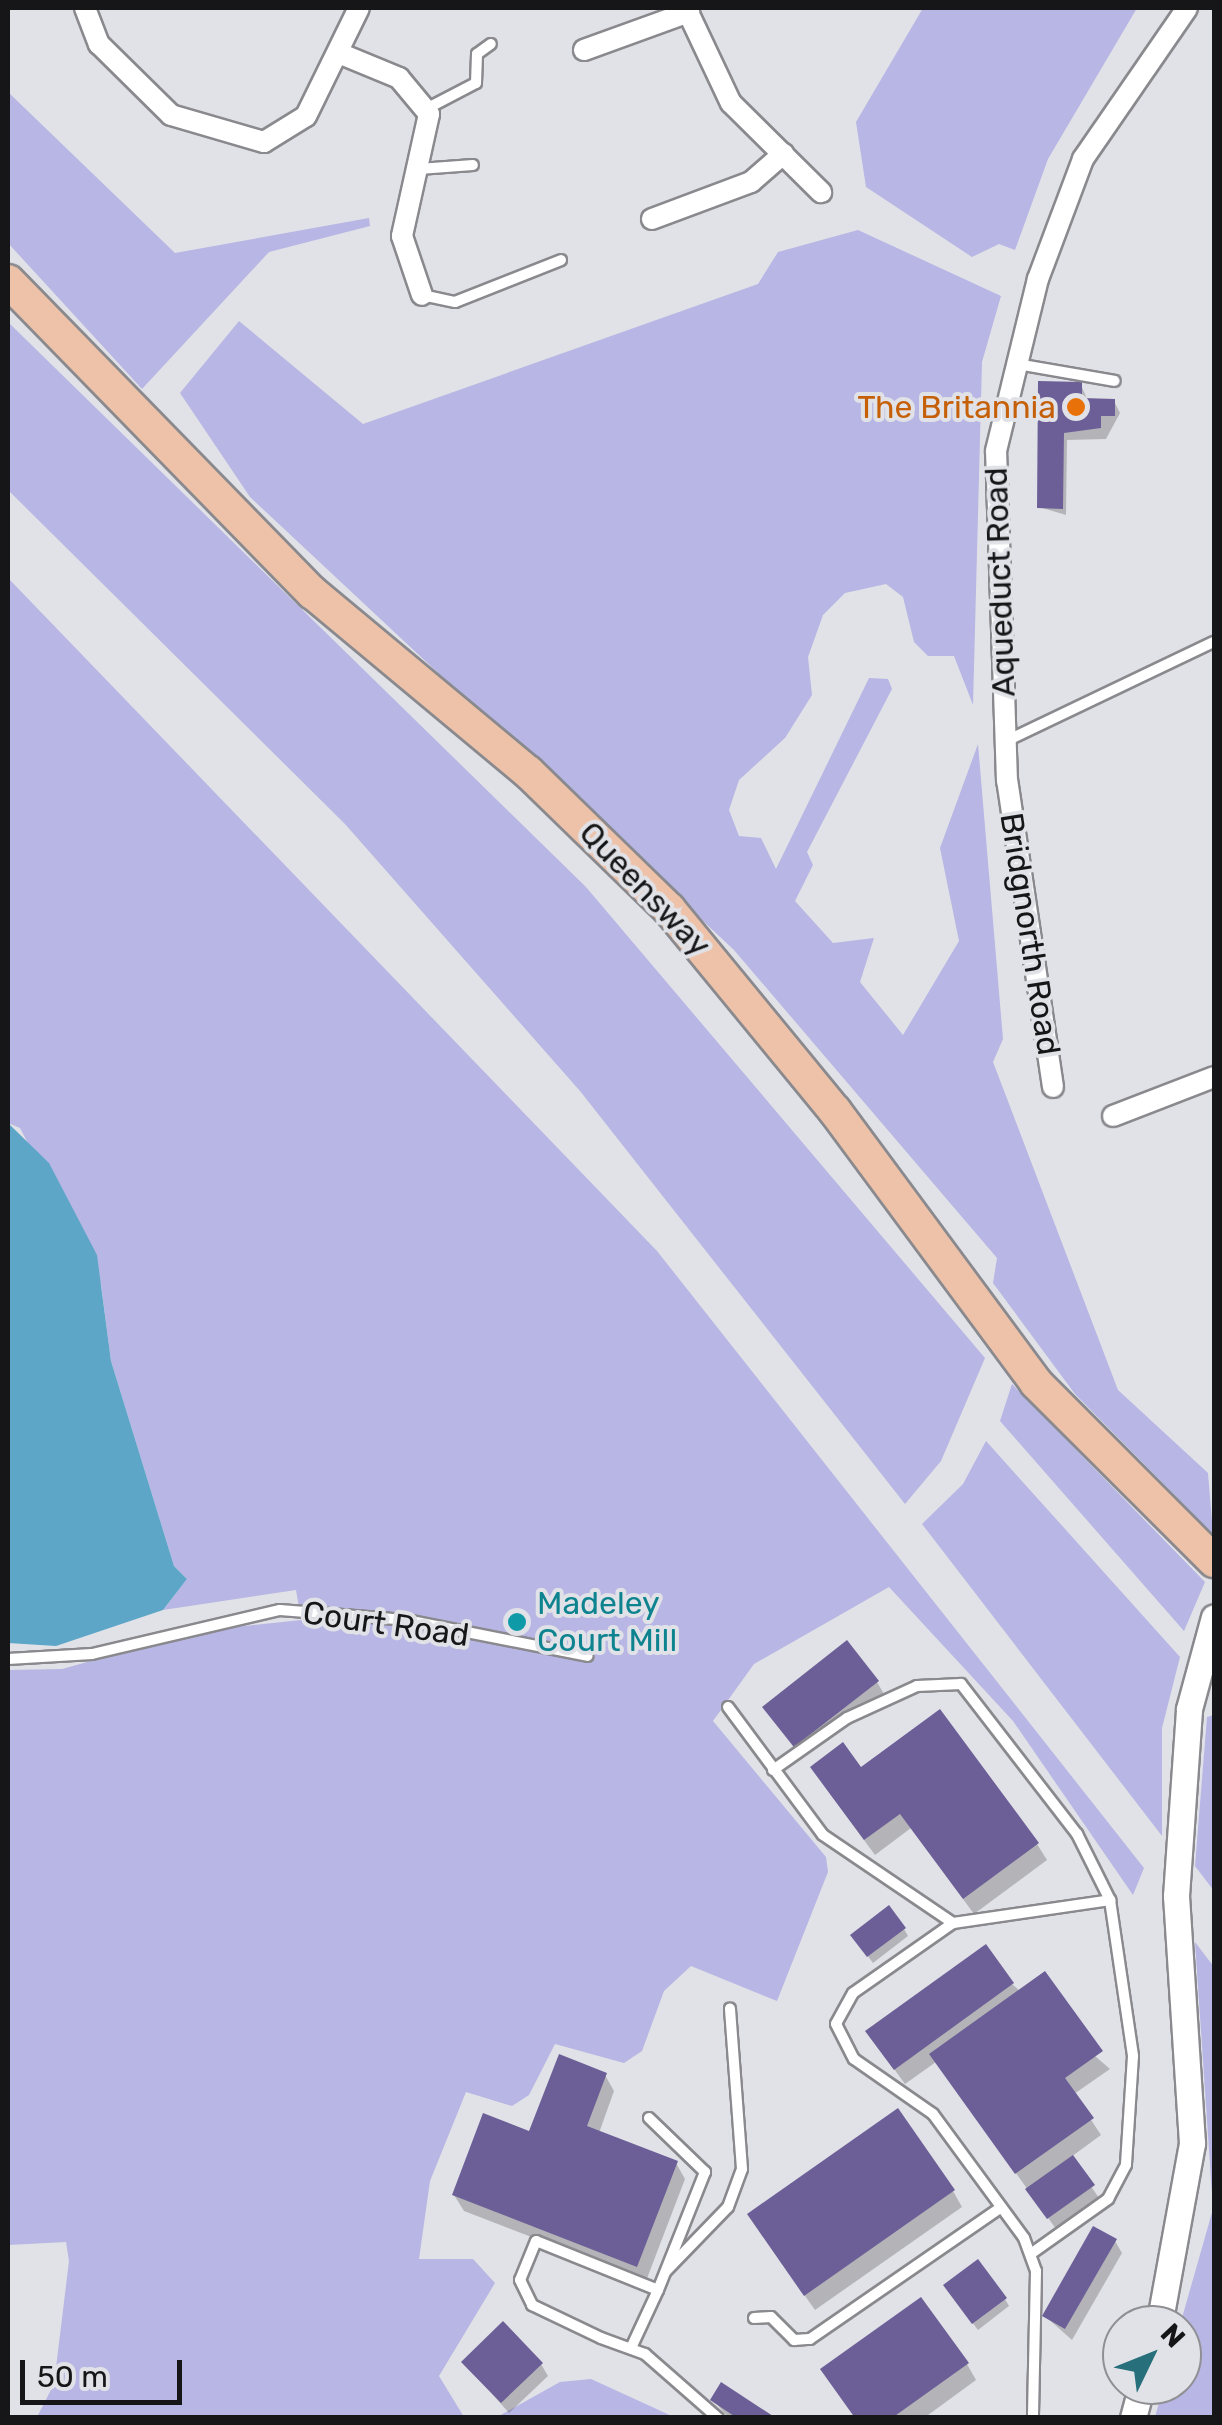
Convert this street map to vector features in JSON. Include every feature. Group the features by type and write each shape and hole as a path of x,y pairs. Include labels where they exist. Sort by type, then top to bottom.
{"main road":[{"name":"Queensway","path":"8,281 313,593 528,772 669,909 835,1111 1036,1383 1205,1552"}],"street":[{"path":"85,8 99,44 171,115 234,139 264,142 306,116 341,54 358,8"},
{"name":"Aqueduct Road","path":"1007,781 996,451 1017,364 1083,159 1187,8"},
{"path":"584,50 688,10 732,103 821,192"},
{"path":"341,54 399,78 426,109 419,169 402,236 422,295"},
{"path":"652,218 751,182 783,154"},
{"name":"Bridgnorth Road","path":"1007,781 1053,1086"},
{"path":"1113,1116 1214,1076"},
{"path":"1162,2305 1192,2143 1176,1896 1189,1709 1214,1617"}],"lane":[{"path":"426,109 476,84 477,54 491,44"},
{"path":"419,169 473,164"},
{"path":"422,295 455,302 561,260"},
{"path":"1017,364 1115,381"},
{"path":"1005,741 1214,642"},
{"name":"Court Road","path":"8,1659 92,1654 280,1610 406,1620 588,1656"},
{"path":"773,1770 846,1718 917,1686 961,1684 1077,1834 1110,1900 1134,2056 1126,2165 1108,2199 1032,2253"},
{"path":"728,1707 823,1834 952,1922"},
{"path":"1033,2418 1032,2253 932,2114 854,2058 836,2024 853,1993 952,1922 1110,1900"},
{"path":"666,2271 728,2207 742,2170 730,2008"},
{"path":"631,2348 705,2172 648,2118"},
{"path":"754,2318 771,2317 794,2340 810,2339 1001,2208"},
{"path":"658,2290 536,2242 521,2294 631,2348 718,2418"}],"shaded area":[{"path":"923,8 1137,8 1048,159 1015,250 999,244 972,257 866,187 856,122"},
{"path":"8,92 175,253 369,218 370,226 269,252 142,389 8,243"},
{"path":"858,230 1001,296 982,362 973,705 954,656 928,656 914,642 903,597 886,584 845,593 823,615 808,657 812,695 785,738 739,780 729,810 739,836 761,838 776,869 869,678 888,679 892,689 807,852 813,865 795,901 833,943 874,938 860,982 903,1035 959,941 940,848 978,744 1003,1039 993,1062 1118,1390 1208,1473 1213,1534 1075,1394 993,1283 997,1258 734,950 250,497 180,393 239,321 363,424 758,284 778,252"},
{"path":"8,322 586,887 985,1358 941,1461 905,1504 580,1091 345,824 8,490"},
{"path":"8,578 657,1251 1144,1868 1133,1895 1013,1721 889,1587 754,1664 713,1721 826,1857 828,1872 777,2001 691,1966 664,1991 642,2051 624,2063 555,2044 529,2095 512,2106 466,2092 430,2181 419,2259 473,2259 495,2283 439,2376 464,2417 37,2417 54,2384 69,2261 66,2242 8,2245 8,1670 62,1669 199,1631 301,1620 296,1590 163,1610 187,1579 174,1566 111,1361 101,1284 20,1128 8,1123"},
{"path":"8,1123 49,1163 97,1255 111,1361 174,1566 187,1579 163,1610 56,1646 8,1643"},
{"path":"1012,1384 1205,1582 1184,1631 1000,1421"},
{"path":"986,1441 1180,1657 1162,1728 1162,1836 922,1524 963,1484"},
{"path":"1214,1715 1214,1891 1195,1866 1207,1717"},
{"path":"1195,1942 1214,1967 1214,2417 1155,2417 1158,2405 1202,2405 1202,2305 1186,2305 1213,2209"},
{"path":"591,2379 674,2417 497,2417 560,2382"}],"building":[{"path":"1038,381 1082,382 1082,398 1115,399 1115,416 1101,416 1101,428 1064,433 1063,509 1037,508"},
{"name":"Madeley Court Mill","path":"517,1613 525,1621 517,1629 509,1621"},
{"path":"847,1640 879,1681 794,1747 762,1707"},
{"path":"940,1709 1039,1843 963,1899 900,1814 864,1840 810,1767 843,1742 861,1767"},
{"path":"889,1905 906,1928 867,1957 850,1935"},
{"path":"986,1944 1014,1983 894,2070 865,2031"},
{"path":"1045,1971 1103,2051 1065,2078 1094,2118 1015,2174 929,2054"},
{"path":"559,2054 607,2073 587,2126 678,2161 637,2267 452,2195 483,2113 529,2131"},
{"path":"898,2108 955,2190 804,2296 747,2214"},
{"path":"1073,2155 1095,2185 1047,2219 1025,2189"},
{"path":"1093,2226 1117,2239 1065,2329 1042,2316"},
{"path":"978,2259 1007,2298 972,2324 943,2285"},
{"path":"921,2297 969,2363 892,2418 855,2418 820,2369"},
{"path":"503,2321 543,2363 501,2403 461,2362"},
{"path":"721,2382 776,2418 737,2418 710,2400"}],"place":[{"name":"The Britannia","path":"1076,407"},
{"name":"Madeley Court Mill","path":"517,1622"}]}
